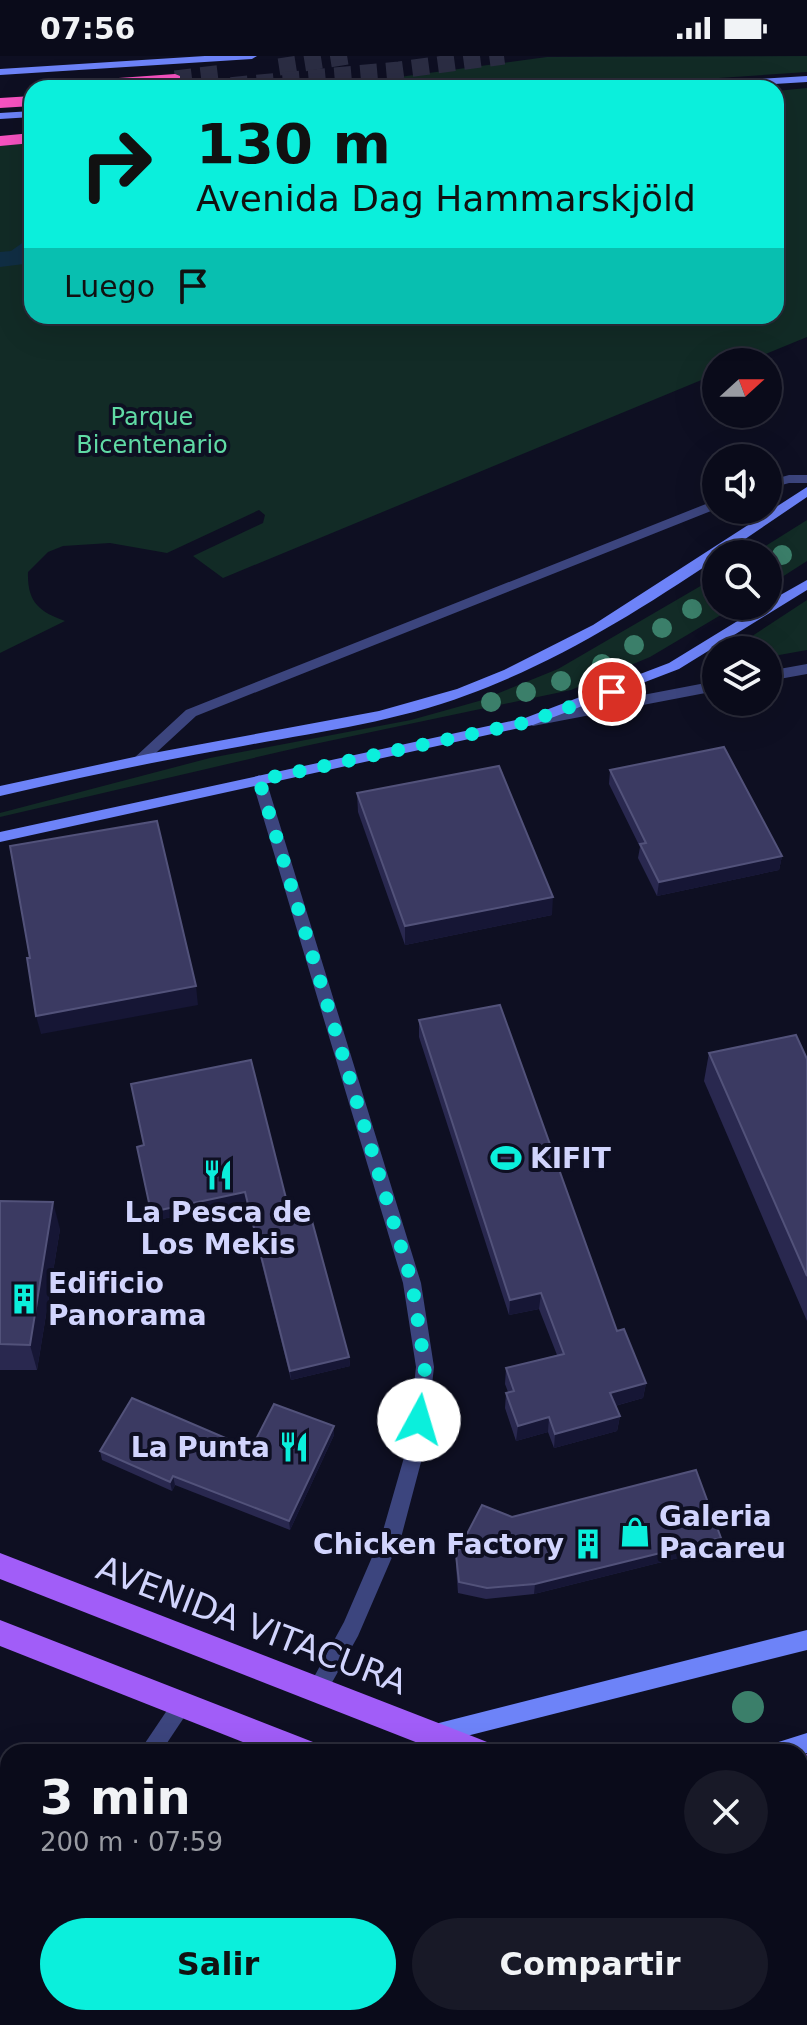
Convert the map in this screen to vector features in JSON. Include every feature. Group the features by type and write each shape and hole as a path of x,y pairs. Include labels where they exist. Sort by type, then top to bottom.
{"highway":[{"path":"161,80 175,79"},
{"path":"0,91 24,90"},
{"path":"0,103 24,102"},
{"path":"0,141 24,139"}],"main road":[{"path":"0,72 252,56"},
{"path":"784,80 807,79"},
{"path":"0,116 24,114"},
{"path":"0,791 140,759 343,723 408,709 463,692 532,664 603,625 807,491"},
{"path":"0,837 528,722 674,666 807,584"},
{"name":"AVENIDA VITACURA","path":"0,1566 458,1744"},
{"path":"0,1633 283,1744"},
{"path":"435,1734 807,1640"}],"street":[{"path":"782,481 807,479"},
{"path":"140,759 191,713 702,510"},
{"path":"782,673 807,669"},
{"path":"528,722 702,689"},
{"path":"259,780 412,1283 425,1367 416,1447 392,1534 351,1629 318,1688"},
{"path":"155,1744 183,1704"}],"green space":[{"path":"807,56 807,72 688,80 377,80 547,57"},
{"name":"Parque Bicentenario","path":"807,88 807,337 780,348 702,348 702,380 223,578 193,556 263,523 265,515 259,510 167,553 110,543 63,546 48,552 28,572 28,582 36,604 48,614 65,621 0,653 0,145 24,144 24,324 784,324 784,90"},
{"path":"807,520 807,561 782,577 782,540 775,540"},
{"path":"702,585 702,620 712,620 650,657 571,690 305,746 0,817 0,813 210,758 411,720 479,701 558,669"},
{"path":"807,600 807,650 782,654 782,636 752,636 777,620 782,620 782,616"}],"water":[{"path":"24,242 24,264 0,267 0,252 11,251"}],"building":[{"path":"724,747 782,856 659,882 640,844 646,843 610,770"},
{"path":"499,766 553,897 405,926 357,793"},
{"path":"157,821 196,986 36,1016 27,958 30,958 10,846"},
{"path":"500,1005 617,1331 624,1329 646,1383 610,1393 620,1416 555,1434 549,1417 518,1426 506,1393 514,1391 506,1368 564,1354 541,1293 510,1300 419,1020"},
{"path":"796,1035 807,1059 807,1276 709,1053"},
{"path":"251,1060 290,1214 309,1210 349,1357 290,1371 245,1192 151,1212 137,1147 144,1145 131,1084"},
{"name":"Edificio Panorama","path":"0,1201 53,1202 30,1345 0,1344"},
{"path":"132,1398 251,1449 274,1404 334,1426 289,1521 173,1476 170,1482 100,1451"},
{"path":"696,1470 721,1538 535,1584 487,1588 459,1582 456,1555 482,1505 512,1517"}],"tunnel":[{"path":"279,67 348,56"},
{"path":"291,80 504,56"},
{"path":"175,79 223,73"}],"place":[{"name":"KIFIT","path":"506,1158"},
{"name":"La Pesca de Los Mekis","path":"218,1175"},
{"name":"Edificio Panorama","path":"24,1299"},
{"name":"La Punta","path":"294,1447"},
{"name":"Galeria Pacareu","path":"635,1532"},
{"name":"Chicken Factory","path":"588,1544"}],"route":[{"path":"419,1420 425,1367 412,1283 259,780 528,722 612,692"}]}
